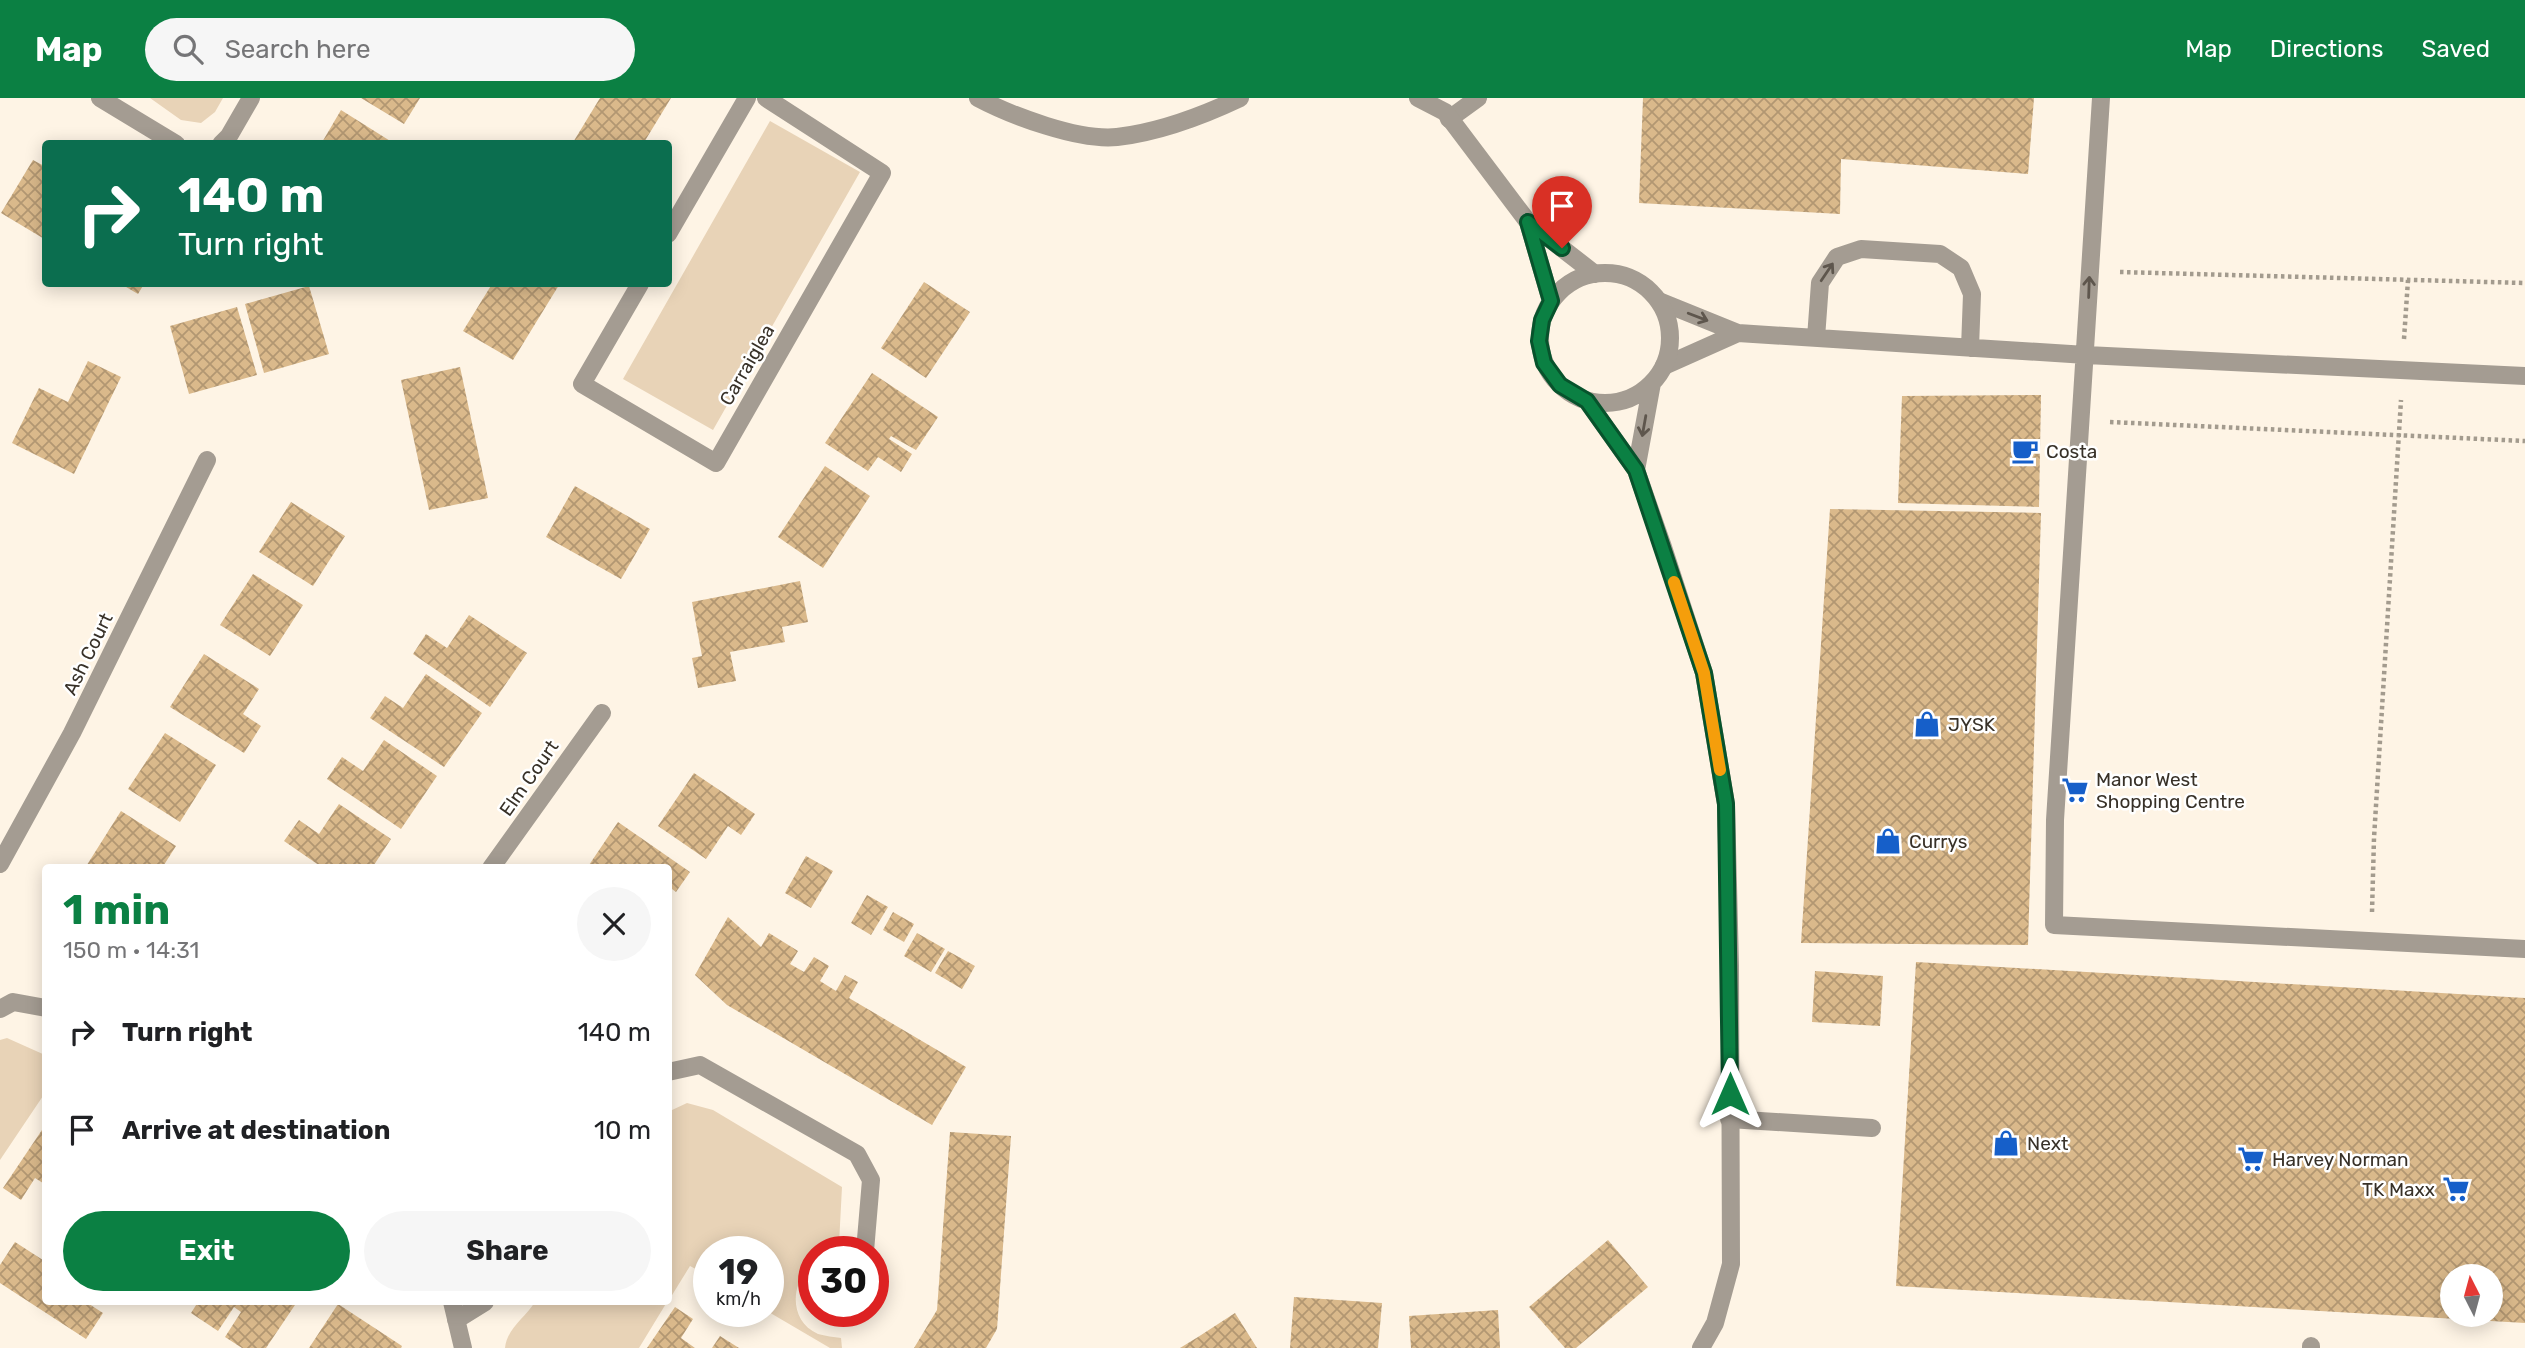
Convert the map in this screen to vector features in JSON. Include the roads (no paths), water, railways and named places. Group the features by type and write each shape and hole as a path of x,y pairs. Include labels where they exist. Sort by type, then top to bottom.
{"street":[{"path":"100,98 169,140"},
{"path":"225,140 251,98"},
{"path":"672,227 747,98"},
{"name":"Carraiglea","path":"638,287 582,384 716,463 882,173 766,98"},
{"path":"978,98 1056,129 1115,137 1196,118 1240,98"},
{"path":"1418,98 1445,112 1528,222 1595,274"},
{"path":"1449,119 1478,98"},
{"path":"2101,98 2056,806 2054,925 2371,943 2525,948"},
{"path":"1528,222 1551,301"},
{"path":"1816,338 1820,283 1837,257 1861,249 1940,254 1961,268 1972,294 1970,348"},
{"path":"1701,1348 1714,1323 1731,1264 1730,966 1726,804 1704,673 1636,470 1587,401 1560,385 1544,363 1539,341 1542,320 1551,301 1573,281 1607,272 1631,278 1659,301 1738,332 2086,355 2525,376"},
{"path":"1587,401 1621,401 1643,391 1652,383 1664,366 1670,343 1669,323 1659,301"},
{"path":"1664,366 1738,332"},
{"path":"1636,470 1652,383"},
{"name":"Ash Court","path":"0,864 72,733 207,460"},
{"name":"Elm Court","path":"494,864 602,713"},
{"path":"0,1009 13,1003 42,1007"},
{"path":"672,1071 701,1065 857,1154 871,1181 866,1236"},
{"path":"1729,1119 1871,1128"},
{"path":"463,1348 454,1311 475,1305"}],"place":[{"name":"Costa","path":"2025,451"},
{"name":"JYSK","path":"1927,724"},
{"name":"Manor West Shopping Centre","path":"2075,790"},
{"name":"Currys","path":"1888,841"},
{"name":"Next","path":"2006,1143"},
{"name":"Harvey Norman","path":"2251,1159"},
{"name":"TK Maxx","path":"2456,1189"}]}
